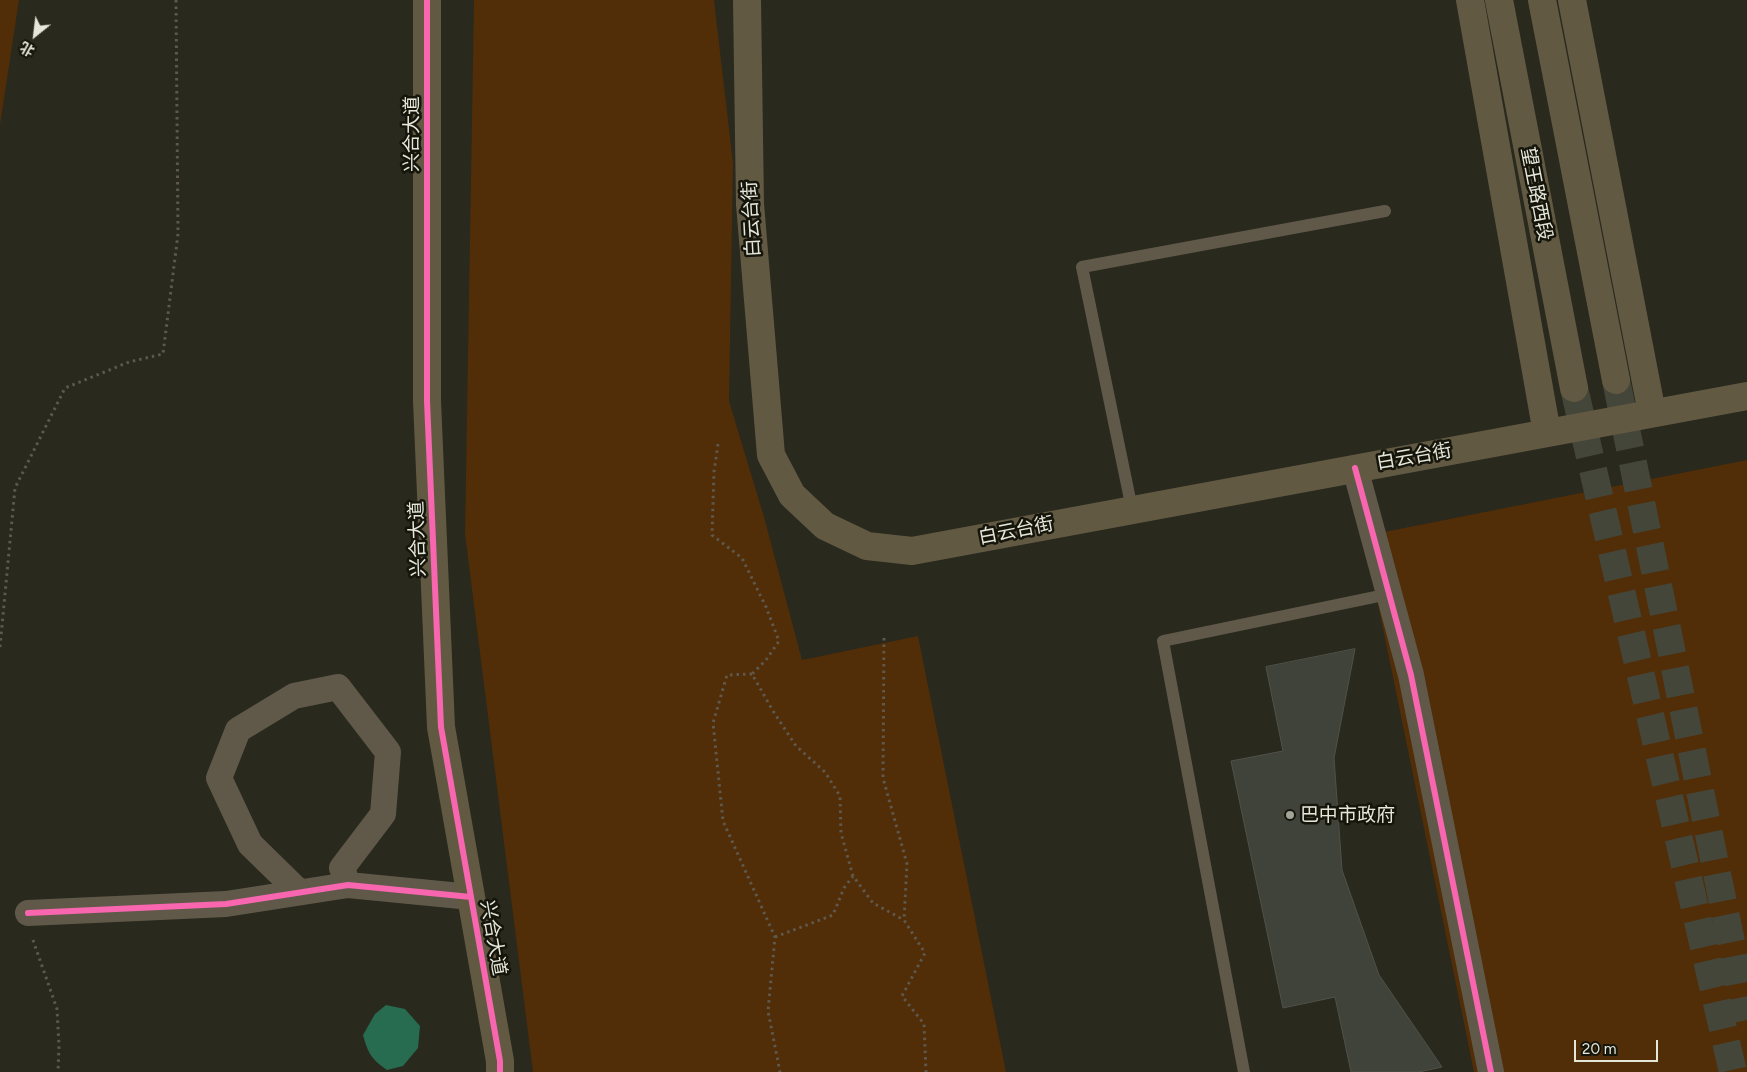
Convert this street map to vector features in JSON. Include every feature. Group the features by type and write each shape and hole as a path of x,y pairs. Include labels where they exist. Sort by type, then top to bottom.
{"main road":[{"name":"兴合大道","path":"427,0 427,401 440,727 500,1061 500,1072"},
{"name":"白云台街","path":"747,0 750,204 771,455 792,495 825,526 867,546 912,551 1747,396"},
{"path":"1470,0 1547,433"},
{"name":"望王路西段","path":"1499,0 1574,388"},
{"path":"1542,0 1616,380"},
{"path":"1572,0 1652,414"}],"street":[{"path":"1355,468 1411,675 1491,1072"},
{"path":"299,892 250,844 219,778 238,730 294,696 338,687 388,752 383,814 342,868 348,885"},
{"path":"28,912 226,904 348,885 471,897"}],"lane":[{"path":"1132,509 1082,266 1385,212"},
{"path":"1244,1072 1164,641 1389,594"}],"path":[{"path":"0,646 15,488 65,388 129,362 163,354 178,234 176,0"},
{"path":"718,444 714,472 712,535 742,558 766,607 779,641 766,660 752,674 728,675 713,723 723,821 775,936 768,1011 780,1072"},
{"path":"884,638 882,778 907,864 904,920"},
{"path":"752,674 796,746 826,772 840,796 841,833 853,876 874,903 904,920 925,953 902,996 924,1024 926,1072"},
{"path":"775,936 833,915 844,888 853,876"},
{"path":"28,912 29,927 57,1009 58,1072"}],"shaded area":[{"path":"0,0 19,0 0,125"},
{"path":"474,0 714,0 733,163 729,401 764,517 802,660 918,636 1006,1072 533,1072 465,534"},
{"path":"1747,460 1747,1072 1474,1072 1364,536"},
{"path":"386,1005 405,1009 420,1026 418,1048 403,1066 387,1070 371,1055 363,1035 375,1014"}],"building":[{"name":"巴中市政府","path":"1355,649 1334,758 1342,870 1379,975 1442,1067 1419,1072 1351,1072 1335,997 1283,1008 1231,761 1283,751 1266,667"}],"tunnel":[{"path":"1616,380 1747,1020"},
{"path":"1574,388 1733,1072"}],"cycle path":[{"path":"427,0 427,401 441,727 500,1061 500,1072"},
{"path":"1355,468 1411,675 1491,1072"},
{"path":"28,913 226,904 348,885 471,897"}],"place":[{"name":"巴中市政府","path":"1290,815"}]}
